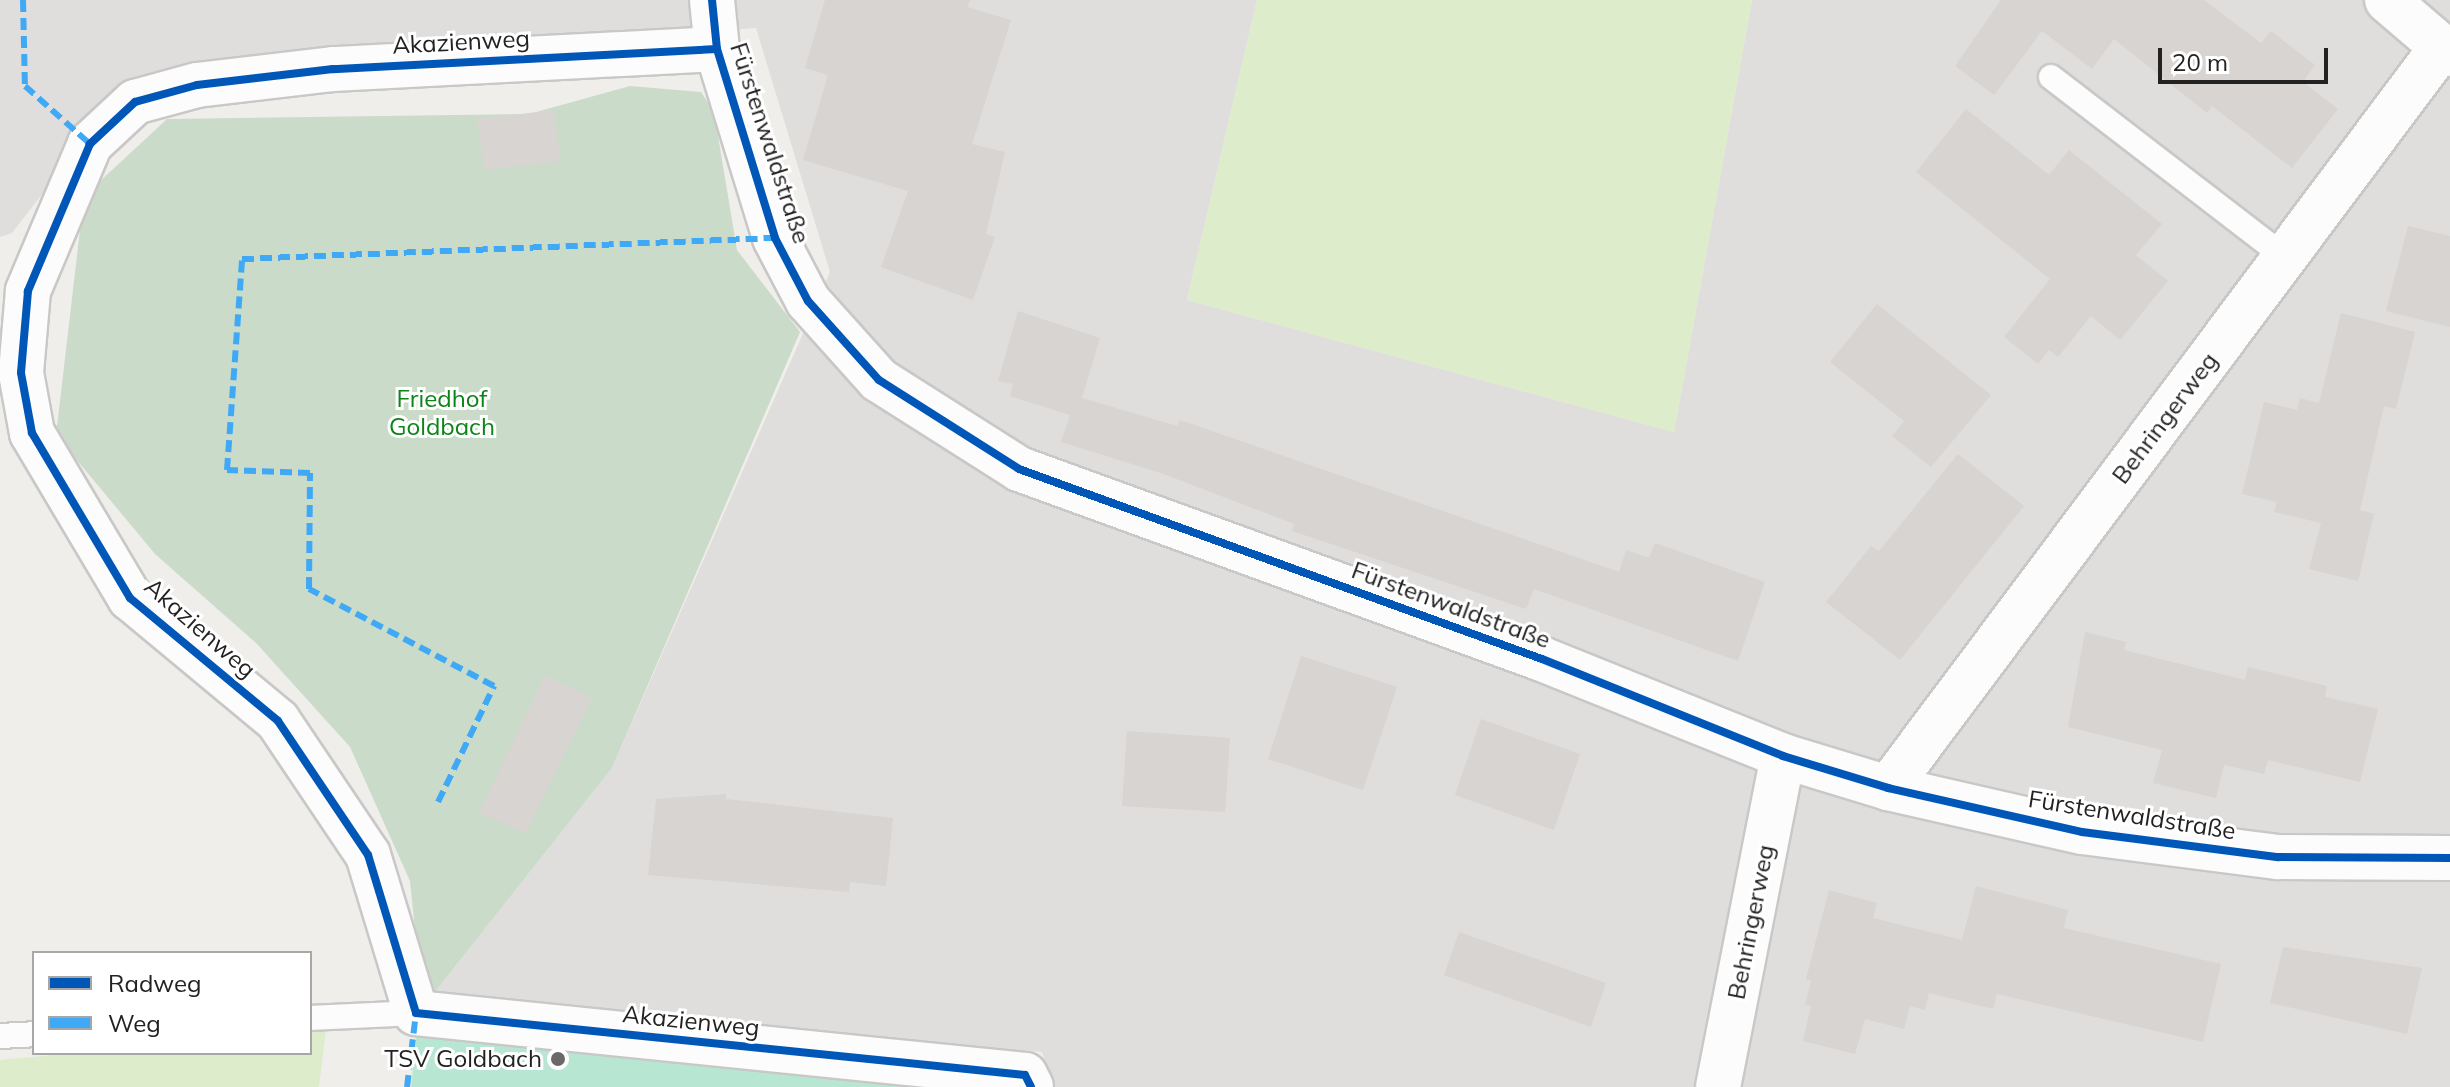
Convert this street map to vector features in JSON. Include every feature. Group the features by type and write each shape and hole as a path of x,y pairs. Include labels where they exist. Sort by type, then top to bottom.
{"street":[{"name":"Fürstenwaldstraße","path":"712,0 717,49 775,238 808,301 879,380 1019,469 1542,659 1783,756 1888,788 2082,832 2263,855 2450,858"},
{"path":"2387,0 2446,50"},
{"name":"Akazienweg","path":"717,49 333,69 197,85 135,102 90,144 28,291 21,373 32,433 130,598 278,721 360,843 416,1013 1025,1075 1031,1087"},
{"name":"Behringerweg","path":"1888,788 2285,257 2446,50"},
{"name":"Behringerweg","path":"1718,1087 1783,756"}],"lane":[{"path":"2051,77 2285,257"},
{"path":"312,1018 416,1013"},
{"path":"0,1036 32,1034"}],"shaded area":[{"path":"0,0 1257,0 1187,300 1674,432 1752,0 2450,0 2450,1087 1053,1087 1042,1052 423,1007 612,768 830,272 756,28 429,53 126,86 12,233 0,237"}],"green space":[{"path":"1257,0 1752,0 1674,432 1187,300"},
{"name":"Friedhof Goldbach","path":"630,86 701,92 714,112 737,250 800,332 612,768 423,1007 410,881 350,747 257,644 155,554 56,435 84,196 167,119 529,114"},
{"path":"326,1029 319,1087 0,1087 0,1060 54,1055 312,1055 312,1031"},
{"name":"TSV Goldbach","path":"417,1030 985,1087 411,1087"}],"building":[{"path":"825,0 970,0 967,7 1011,20 972,144 1005,152 986,234 995,237 973,300 881,267 908,191 803,160 828,75 805,68"},
{"path":"2001,0 2204,0 2261,43 2271,31 2315,65 2303,82 2338,109 2292,168 2212,106 2207,113 2114,39 2092,69 2042,31 1994,95 1955,66"},
{"path":"1966,109 2049,175 2069,150 2162,224 2136,255 2168,281 2120,340 2091,316 2058,357 2049,350 2038,364 2004,337 2050,279 1916,172"},
{"path":"554,110 560,161 484,170 477,119"},
{"path":"2408,226 2450,236 2450,327 2386,311"},
{"path":"1877,304 1991,395 1931,467 1892,436 1904,421 1830,362"},
{"path":"1018,311 1100,338 1082,398 1177,426 1180,420 1619,572 1626,550 1649,558 1655,543 1765,582 1738,661 1534,589 1526,609 1292,531 1294,524 1161,473 1061,442 1070,415 1010,396 1013,384 998,381"},
{"path":"2341,313 2415,332 2396,409 2384,406 2360,510 2374,514 2358,581 2309,569 2321,523 2274,512 2277,502 2242,494 2264,402 2297,410 2300,398 2319,403"},
{"path":"1958,454 2024,506 1900,660 1826,602 1871,546 1879,551"},
{"path":"2085,632 2126,642 2124,650 2245,680 2248,667 2327,686 2325,697 2378,709 2360,782 2268,760 2264,774 2224,765 2216,798 2153,783 2162,750 2068,727"},
{"path":"1301,656 1397,687 1363,790 1268,759"},
{"path":"545,675 592,698 525,834 479,812"},
{"path":"1481,719 1580,754 1554,830 1455,795"},
{"path":"1127,731 1230,738 1225,812 1122,806"},
{"path":"726,794 726,799 893,818 886,886 850,882 849,892 648,875 656,799"},
{"path":"1976,886 2068,910 2064,928 2221,964 2203,1042 1997,994 1993,1009 1929,993 1925,1010 1910,1006 1904,1029 1865,1019 1855,1054 1803,1041 1811,1006 1805,1005 1811,981 1806,979 1829,890 1877,903 1873,918 1962,940"},
{"path":"1459,932 1606,983 1591,1027 1444,975"},
{"path":"2283,947 2422,968 2407,1034 2270,1003"}],"marked path":[{"path":"23,0 25,86 90,144"},
{"path":"438,802 494,686 309,589 310,473 227,470 242,259 775,238"},
{"path":"407,1087 416,1013"}],"cycle path":[{"path":"712,0 717,49 775,238 808,301 879,380 1019,469 1542,659 1783,756 1888,788 2082,832 2278,857 2450,858"},
{"path":"717,49 333,69 197,85 135,102 90,144 28,291 21,373 32,433 130,598 278,721 368,855 416,1013 1025,1075 1031,1087"}],"place":[{"name":"TSV Goldbach","path":"558,1059"}]}
